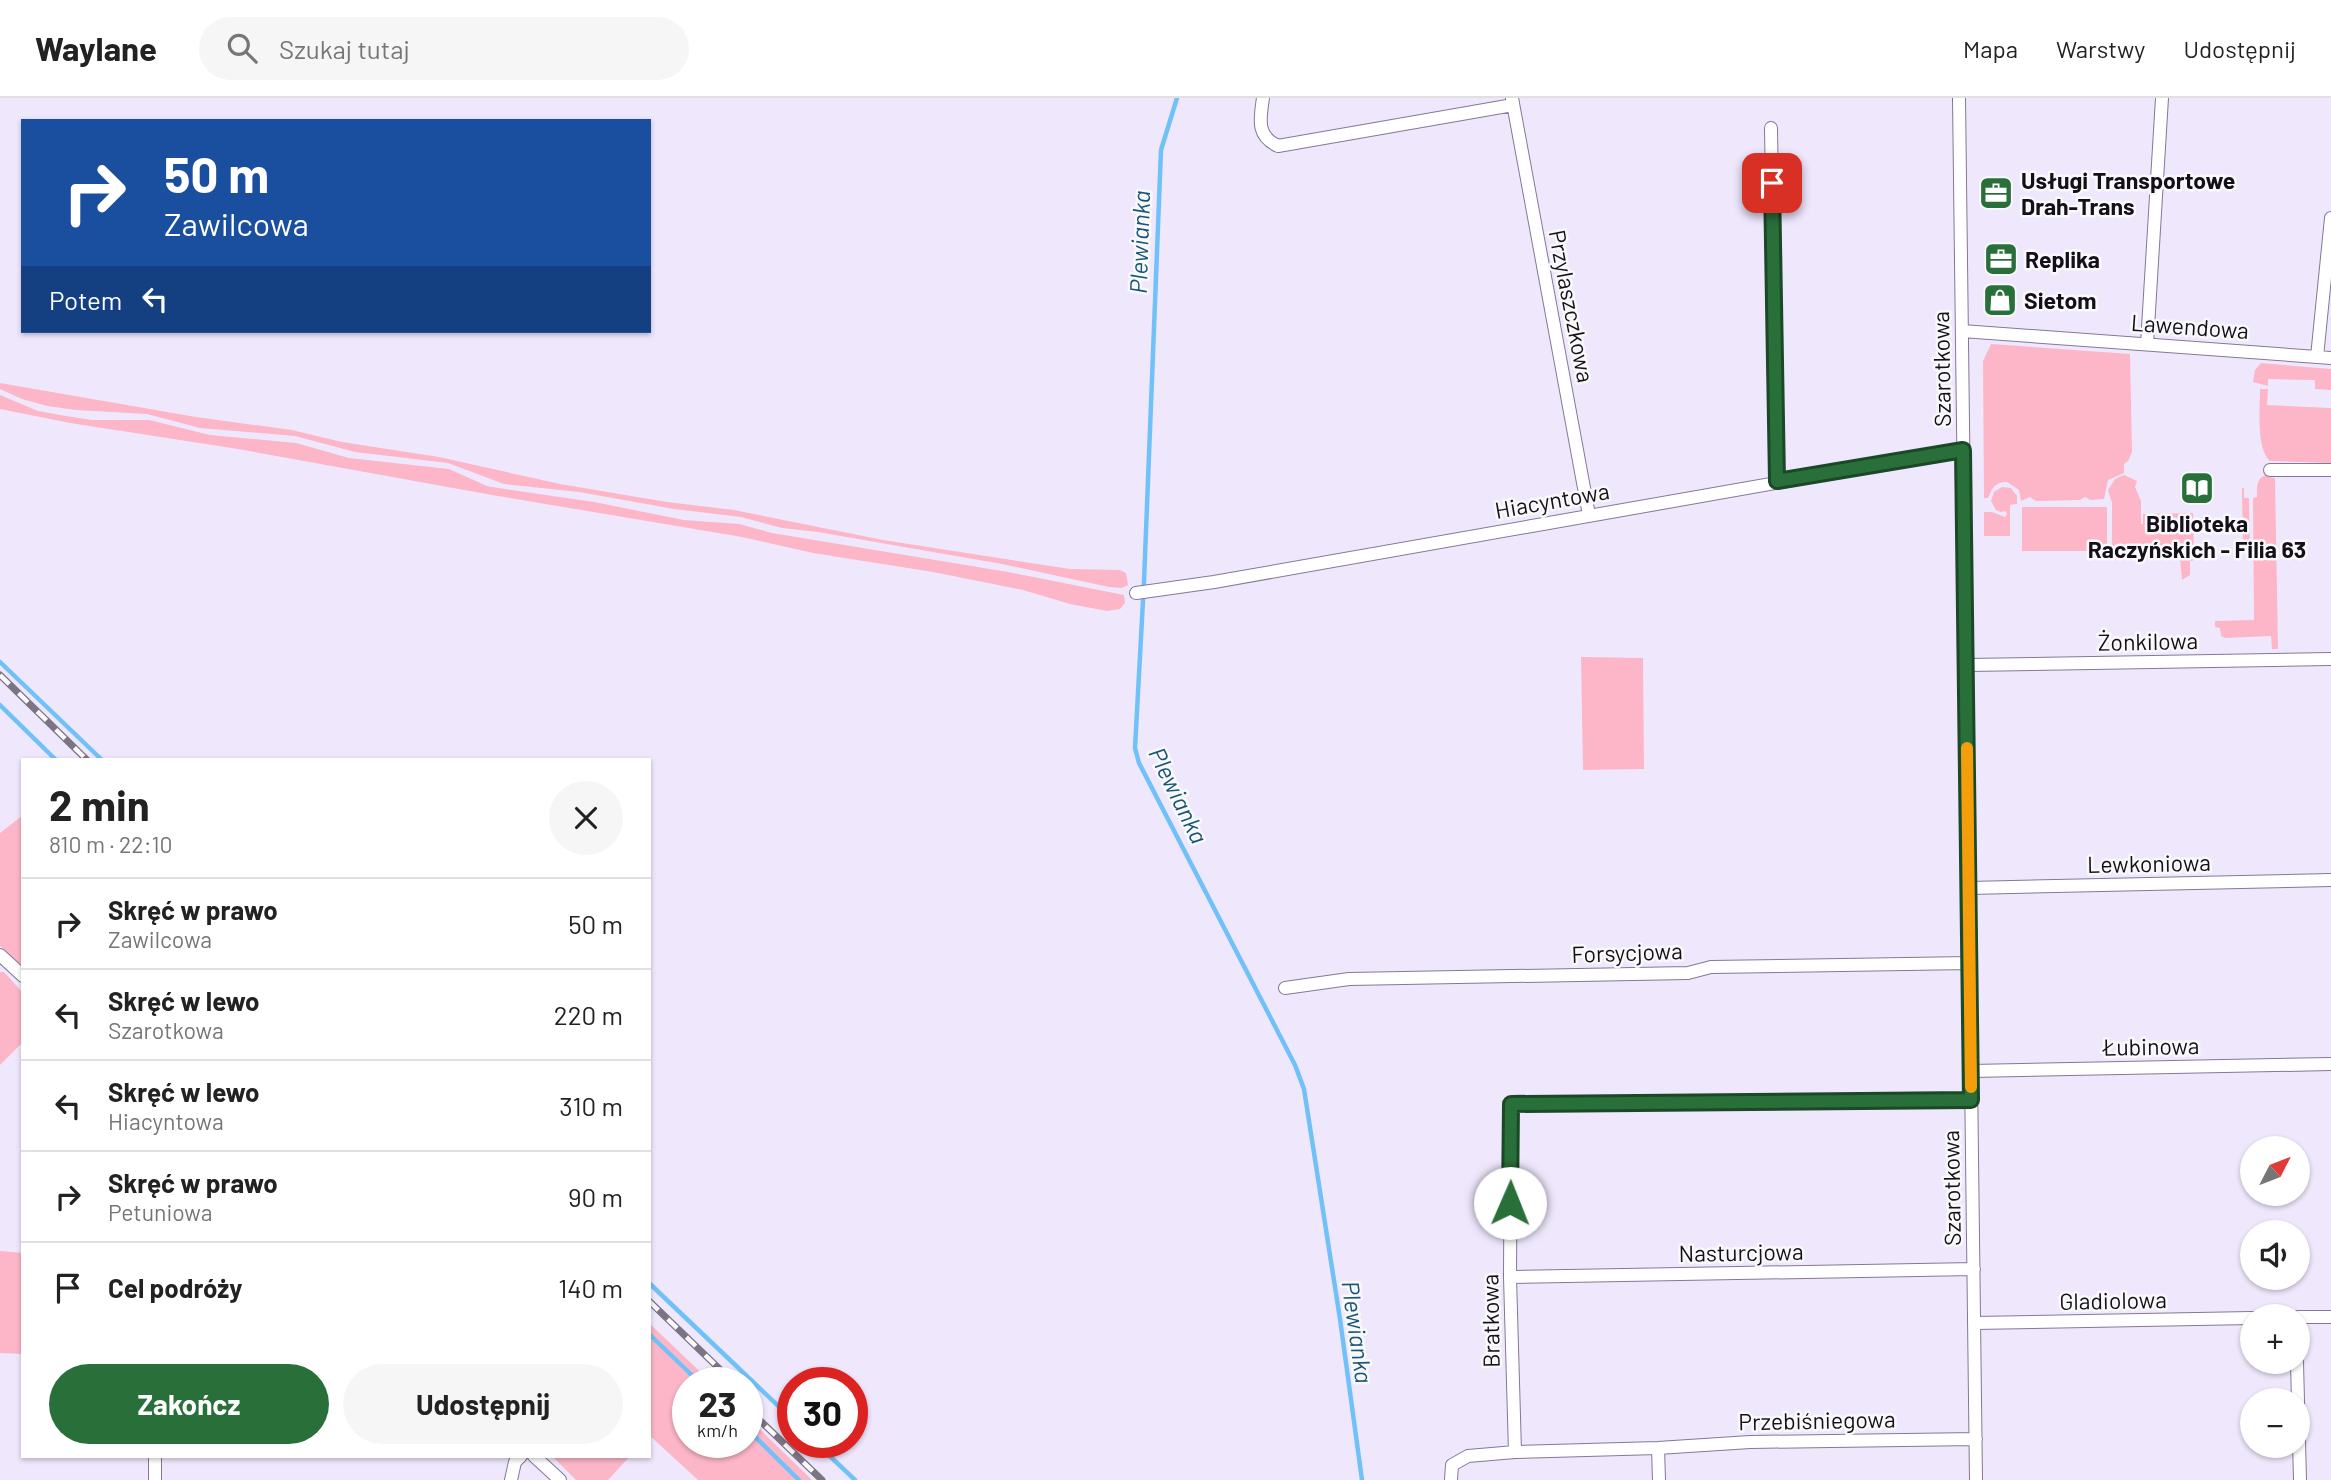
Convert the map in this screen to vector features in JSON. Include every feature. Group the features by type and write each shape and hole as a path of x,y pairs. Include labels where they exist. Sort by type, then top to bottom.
{"street":[{"name":"Przylaszczkowa","path":"1263,98 1260,117 1262,134 1278,146 1512,102 1589,515"},
{"name":"Szarotkowa","path":"1959,98 1976,1480"},
{"path":"2147,344 2162,98"},
{"path":"1771,128 1777,481"},
{"path":"2317,356 2331,218"},
{"name":"Lawendowa","path":"1962,331 2331,358"},
{"name":"Hiacyntowa","path":"1142,592 1963,450"},
{"path":"2270,470 2331,470"},
{"name":"Żonkilowa","path":"1966,665 2331,659"},
{"name":"Lewkoniowa","path":"1969,888 2331,880"},
{"path":"0,955 21,974"},
{"name":"Forsycjowa","path":"1285,988 1349,979 1689,973 1711,967 1970,963"},
{"name":"Łubinowa","path":"1971,1070 2331,1064"},
{"name":"Bratkowa","path":"1515,1452 1510,1277 1511,1104 1971,1100"},
{"name":"Nasturcjowa","path":"1510,1277 1973,1269"},
{"path":"2310,1317 2331,1317"},
{"name":"Gladiolowa","path":"1974,1323 2240,1318"},
{"path":"2297,1374 2300,1480"},
{"name":"Przebiśniegowa","path":"1451,1480 1452,1465 1463,1458 1515,1452 1750,1442 1976,1438"},
{"path":"1658,1448 1659,1480"},
{"path":"155,1458 155,1480"},
{"path":"511,1480 515,1462 519,1458"},
{"path":"536,1458 560,1480"}],"shaded area":[{"path":"1991,344 2130,354 2132,452 2124,464 2124,473 2108,480 2104,499 2091,500 2085,497 2080,500 2036,501 2030,497 2021,501 2019,490 2007,482 1996,485 1988,498 1984,498 1983,361"},
{"path":"2261,363 2331,369 2331,390 2315,389 2315,380 2268,379 2268,386 2253,382 2255,370"},
{"path":"0,383 196,417 292,430 342,442 439,457 560,484 734,510 883,540 1070,569 1120,570 1126,573 1128,585 1122,588 1109,587 1002,564 782,528 741,517 674,509 579,492 504,484 448,463 355,452 295,436 200,428 147,414 47,406 0,389"},
{"path":"2260,389 2268,389 2267,405 2331,408 2331,463 2270,461 2261,438"},
{"path":"0,395 38,411 66,416 92,420 149,420 210,435 296,443 349,458 449,469 487,486 498,488 594,502 684,520 739,524 772,533 1008,572 1124,595 1125,603 1120,609 1107,611 1070,604 1023,590 933,572 813,553 742,537 238,449 70,423 0,409"},
{"path":"2270,474 2270,477 2275,478 2278,649 2272,649 2271,636 2225,638 2221,636 2220,628 2215,627 2215,621 2254,620 2253,498 2257,497 2260,479"},
{"path":"2124,475 2137,481 2135,487 2141,501 2141,524 2143,514 2193,513 2194,560 2190,561 2190,575 2182,580 2180,558 2119,559 2118,551 2112,551 2112,503 2108,490 2115,479"},
{"path":"2002,487 2011,488 2017,496 2017,504 2010,505 2010,536 1984,536 1984,512 2005,517 2007,514 2005,511 1996,510 1991,501 1994,492"},
{"path":"2242,488 2244,498 2249,498 2250,553 2243,553"},
{"path":"2022,507 2107,507 2107,551 2022,551"},
{"path":"1581,657 1643,658 1644,769 1583,770"},
{"path":"21,817 21,965 0,946 0,833"},
{"path":"0,972 4,972 21,991 21,1044 0,1065"},
{"path":"0,1251 21,1253 21,1354 0,1353"},
{"path":"651,1325 695,1367 672,1367 672,1456 651,1437"},
{"path":"763,1433 777,1446 777,1458 789,1458 812,1480 698,1480 674,1458 763,1458"},
{"path":"554,1458 628,1458 608,1480 576,1480"}],"waterway":[{"name":"Plewianka","path":"1177,98 1161,150 1135,748 1139,763 1295,1065 1304,1089 1362,1480"},
{"path":"0,662 100,758"},
{"path":"0,705 54,758"},
{"path":"651,1285 777,1405"},
{"path":"651,1336 683,1367"},
{"path":"763,1445 799,1480"},
{"path":"832,1458 855,1480"}],"railway":[{"path":"0,675 85,758"},
{"path":"651,1303 717,1367"},
{"path":"763,1423 822,1480"}],"slow traffic":[{"path":"1967,748 1971,1087"}],"place":[{"name":"Usługi Transportowe Drah-Trans","path":"1996,193"},
{"name":"Replika","path":"2001,259"},
{"name":"Sietom","path":"2000,300"},
{"name":"Biblioteka Raczyńskich - Filia 63","path":"2197,488"}],"route":[{"path":"1510,1203 1511,1104 1971,1100 1963,450 1777,481 1772,183"}]}
